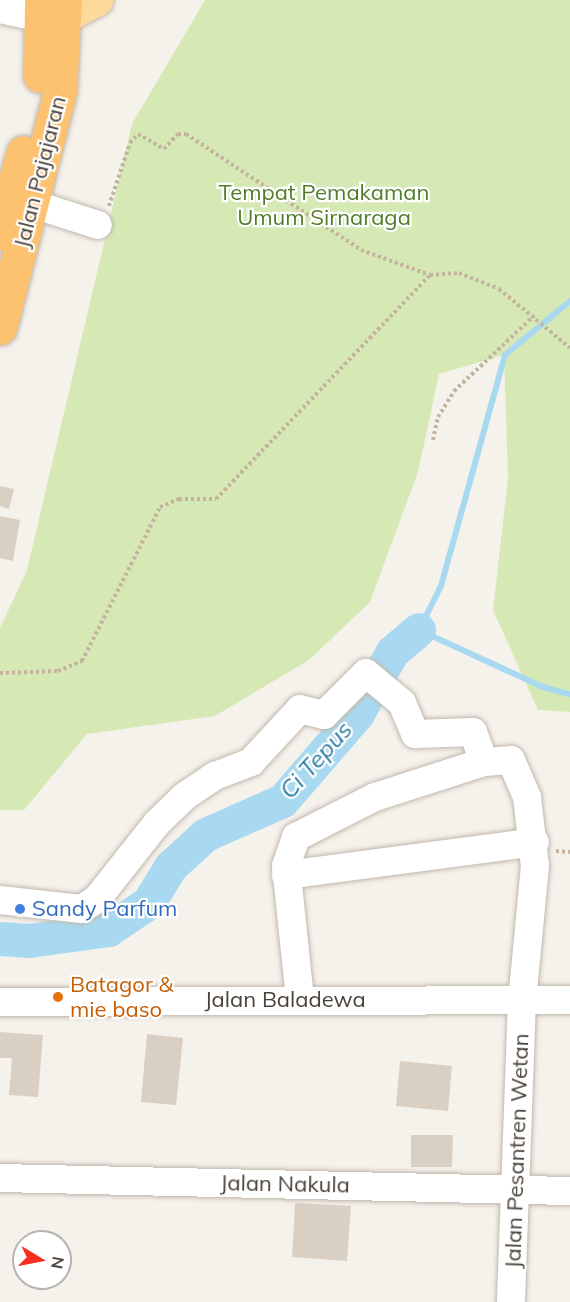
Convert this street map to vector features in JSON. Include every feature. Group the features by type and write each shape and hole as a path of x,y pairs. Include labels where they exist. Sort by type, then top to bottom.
{"highway":[{"name":"Jalan Pajajaran","path":"0,328 60,92 44,6"},
{"name":"Jalan Pajajaran","path":"0,233 39,85 44,6"}],"main road":[{"path":"44,6 96,0"}],"street":[{"path":"0,4 44,6"},
{"path":"0,9 44,6"},
{"path":"33,204 98,225"},
{"path":"0,900 81,909 97,899 157,823 185,796 215,776 251,762 300,709 324,715 348,686 380,681 402,703 415,734 473,732 484,762"},
{"name":"Jalan Pesantren Wetan","path":"300,999 286,875 288,848 296,837 375,797 484,762 506,758 517,766 535,842 522,1000 511,1302"},
{"path":"286,875 535,842"},
{"name":"Jalan Baladewa","path":"0,1002 300,999 570,1000"},
{"name":"Jalan Nakula","path":"0,1178 570,1191"}],"path":[{"path":"98,225 106,222 130,143 138,134 164,149 178,134 186,134 338,238 430,275 459,273 484,281 534,316 570,348"},
{"path":"0,673 58,671 82,661 160,507 179,499 216,499 430,275"},
{"path":"433,440 438,417 454,391 534,316"}],"green space":[{"name":"Tempat Pemakaman Umum Sirnaraga","path":"205,0 570,0 570,712 538,710 493,610 508,478 504,355 439,374 418,472 370,602 309,660 215,716 87,734 24,810 0,810 0,628 27,570 132,124"}],"building":[{"path":"0,486 14,489 9,509 0,506"},
{"path":"0,516 20,520 13,561 0,558"},
{"path":"0,1032 43,1035 38,1097 9,1095 12,1058 0,1058"},
{"path":"147,1034 183,1038 176,1105 141,1102"},
{"path":"400,1061 452,1066 448,1111 396,1106"},
{"path":"411,1135 453,1135 452,1167 411,1167"},
{"path":"295,1203 351,1206 347,1261 292,1257"}],"waterway":[{"path":"570,301 505,355 441,586 419,630 543,687 570,694"},
{"name":"Ci Tepus","path":"0,939 29,941 109,930 149,903 171,867 206,835 283,801 358,714 393,652 419,630"}],"place":[{"name":"Sandy Parfum","path":"20,909"},
{"name":"Batagor & mie baso","path":"58,997"}]}
